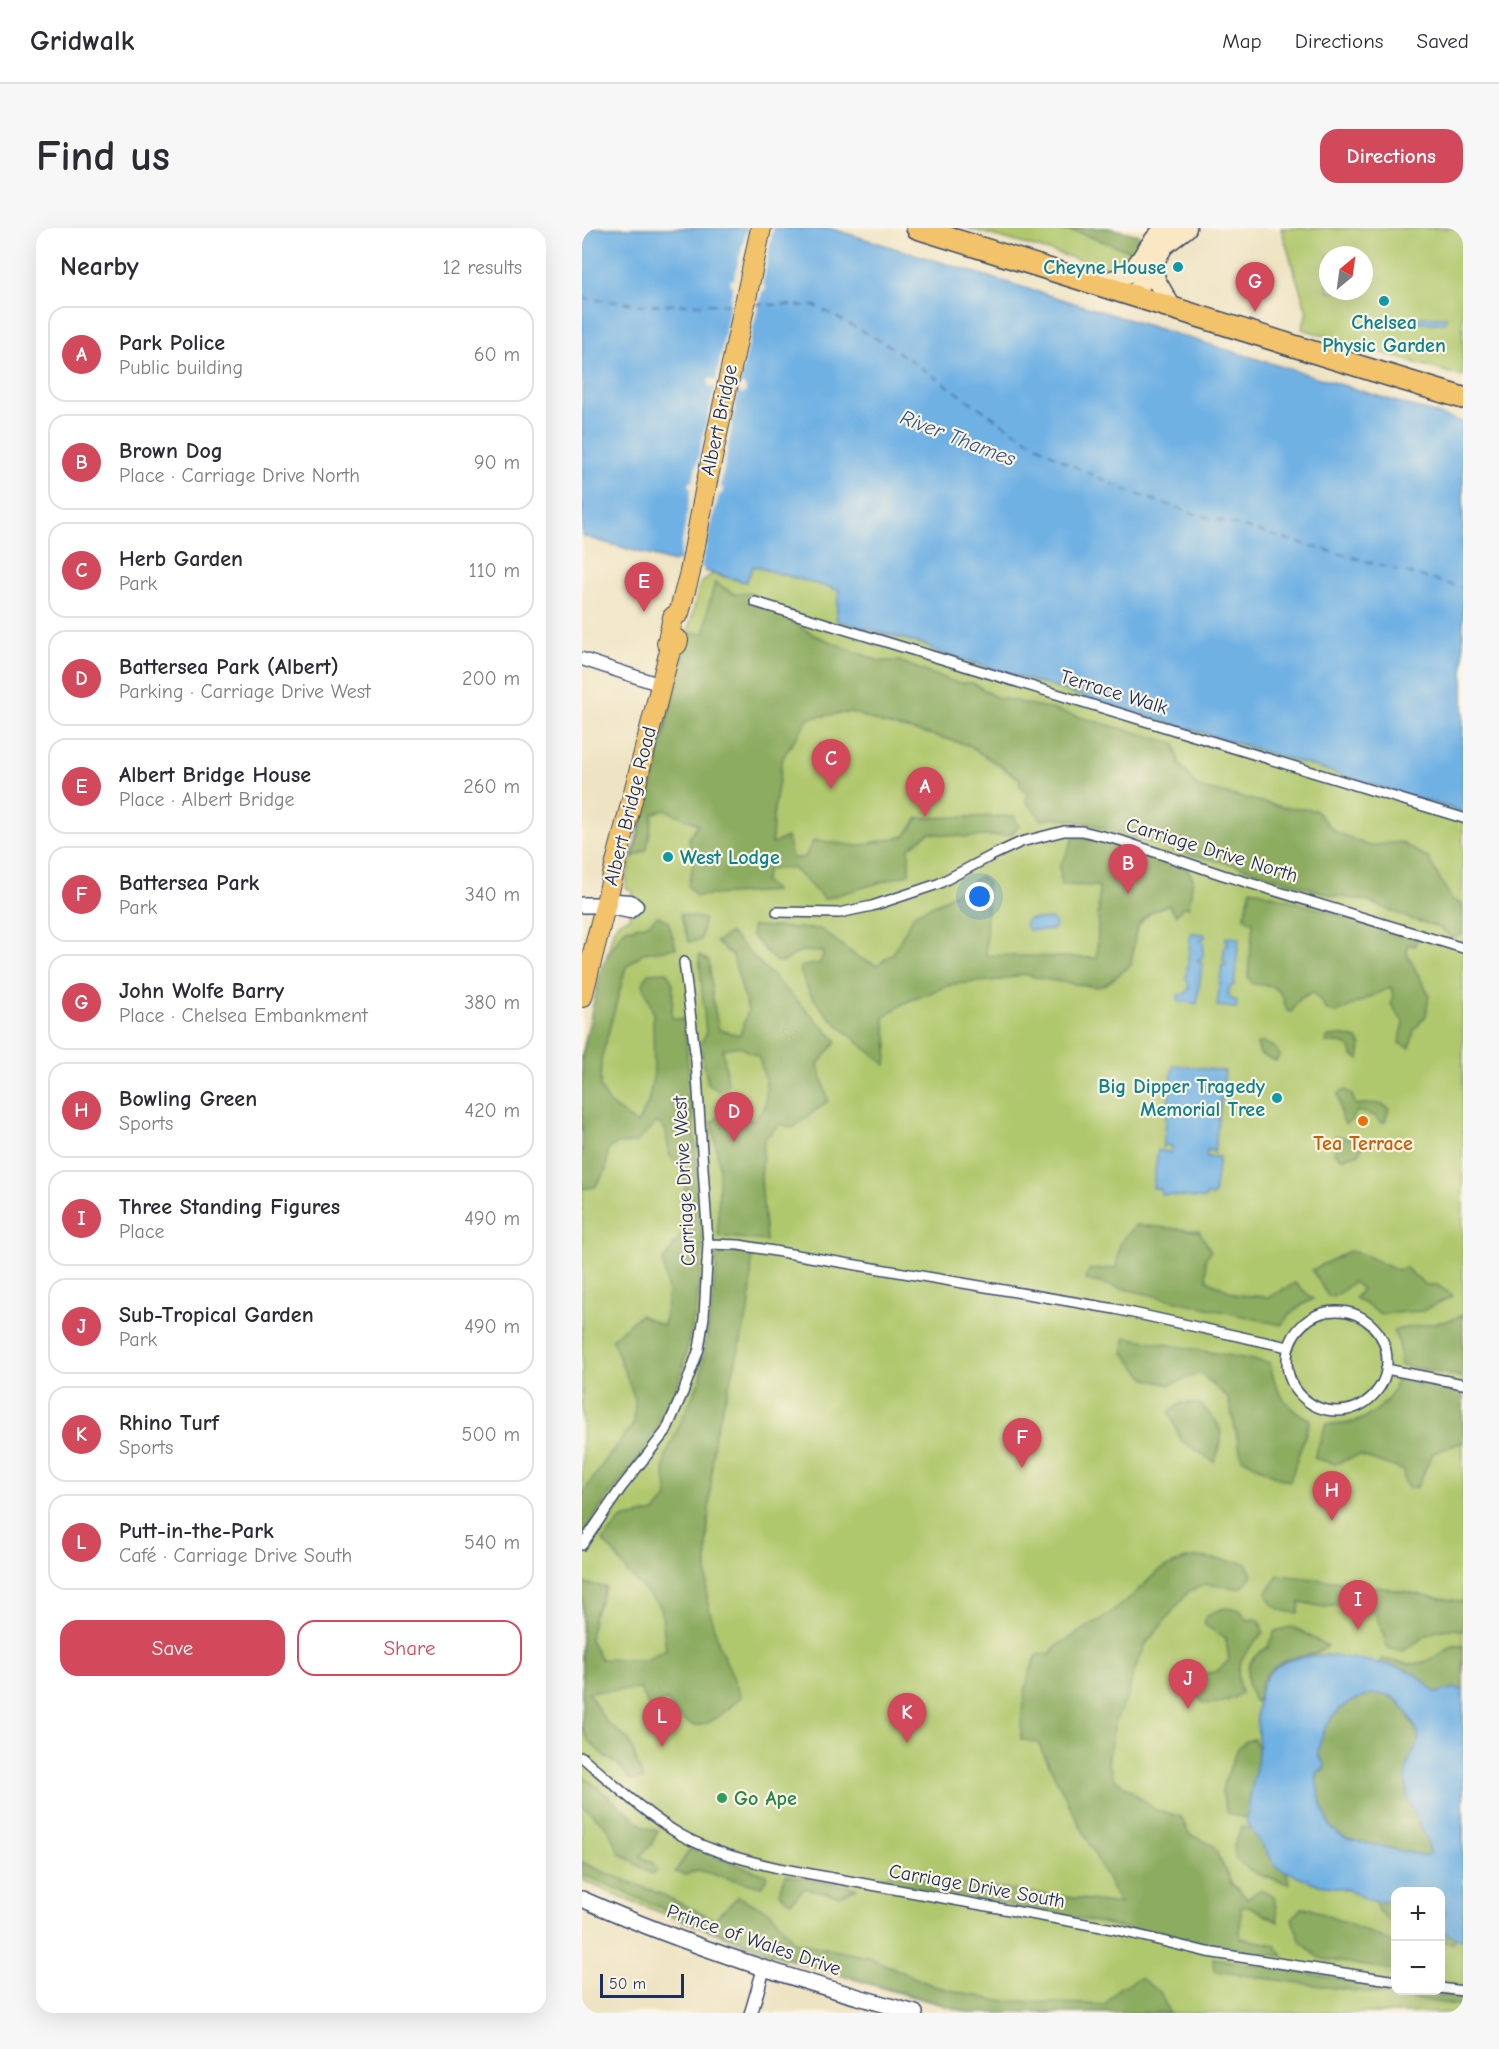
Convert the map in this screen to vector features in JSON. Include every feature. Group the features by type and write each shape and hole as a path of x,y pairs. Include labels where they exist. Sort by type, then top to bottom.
{"highway":[{"path":"917,228 1463,398"}],"main road":[{"name":"Albert Bridge","path":"661,685 670,649 677,644 683,621 679,613 690,572 708,475 761,228"},
{"path":"1088,282 1107,282 1130,273 1165,231 1187,228"},
{"path":"1134,296 1153,262 1165,231"},
{"path":"1153,262 1158,284 1173,309"},
{"name":"Albert Bridge Road","path":"582,997 661,685"}],"street":[{"name":"Terrace Walk","path":"755,602 1463,818"},
{"path":"582,659 661,685"},
{"name":"Carriage Drive North","path":"777,912 839,912 872,906 938,884 1021,842 1064,831 1082,831 1119,840 1223,875 1463,948"},
{"path":"582,905 605,904"},
{"name":"Carriage Drive West","path":"582,1545 621,1488 666,1431 676,1412 699,1349 704,1317 708,1244 696,1061 684,963"},
{"path":"708,1244 739,1245 1115,1309 1288,1347"},
{"path":"1342,1311 1359,1316 1372,1325 1381,1339 1386,1354 1386,1369 1373,1395 1362,1404 1334,1411 1320,1408 1306,1401 1296,1390 1289,1377 1288,1347 1297,1330 1311,1317 1323,1312 1342,1311"},
{"path":"1386,1369 1463,1384"},
{"name":"Carriage Drive South","path":"582,1757 679,1834 737,1858 778,1868 1113,1929 1207,1952 1391,1980"},
{"name":"Prince of Wales Drive","path":"583,1903 787,1977 915,2013"},
{"path":"751,2013 764,1968"},
{"path":"1445,1989 1463,1991"}],"green space":[{"path":"967,228 1108,228 1139,235 1140,241 1132,257 1121,265 1110,268"},
{"path":"1043,228 1108,228 1139,235 1140,241 1135,253 1077,232"},
{"name":"Chelsea Physic Garden","path":"1281,228 1463,228 1463,377 1302,329 1307,312"},
{"path":"753,566 839,590 836,619 930,646 932,650 1463,812 1463,2013 972,2013 767,1952 622,1898 582,1880 582,1055 613,931 618,922 629,918 633,892 626,888 626,879 700,584 712,574 746,582"},
{"path":"715,582 734,594 750,593 814,635 879,661 899,661 959,683 973,683 995,697 1043,707 1175,743 1179,763 1197,787 1283,807 1315,810 1334,831 1369,846 1400,842 1428,858 1452,900 1463,905 1463,934 1452,938 1439,927 1410,919 1367,901 1334,896 1236,865 1184,853 1092,825 1053,818 1042,820 1026,801 1028,794 1020,786 1020,779 968,745 885,724 850,712 809,718 783,757 773,816 772,844 787,837 792,858 804,858 814,840 857,846 905,836 918,818 1014,816 1019,826 1010,835 966,837 929,833 909,848 909,874 824,899 793,868 768,869 764,882 775,891 696,896 688,886 693,864 689,838 698,824 666,810 653,813 647,849 633,857 690,633 705,633 708,608"},
{"path":"1074,837 1099,841 1186,868 1193,878 1189,907 1183,907 1176,915 1168,905 1148,915 1138,927 1135,935 1131,965 1105,985 1096,987 1023,974 1001,980 953,984 904,1003 884,1017 888,1045 886,1065 834,1022 812,996 804,982 800,967 820,963 824,952 801,951 783,962 776,962 752,936 752,926 820,929 859,958 877,965 893,953 915,913 943,901 981,876 987,883 986,955 1097,958 1099,886 1061,885 1060,865"},
{"path":"1251,889 1407,935 1417,940 1415,946 1408,944 1407,954 1429,995 1426,1016 1414,1030 1410,1048 1399,1043 1404,1023 1391,1004 1393,996 1391,987 1336,1013 1325,1009 1313,993 1300,1000 1292,1012 1287,1011 1283,997 1277,989 1267,985 1252,984 1248,976 1253,923 1244,917"},
{"path":"680,914 704,919 701,940 689,942"},
{"path":"658,916 668,921 676,948 643,953 626,967 601,1060 600,1088 611,1105 637,1124 648,1103 654,1073 653,1012 643,984 648,973 667,972 673,984 672,1018 684,1020 703,1235 698,1298 681,1376 657,1427 633,1466 606,1499 582,1535 582,1495 634,1423 635,1399 612,1339 640,1315 664,1326 668,1294 663,1261 684,1231 686,1218 684,1171 669,1155 666,1131 657,1122 636,1143 617,1144 608,1150 606,1170 595,1187 582,1189 582,1056 601,968 620,935 626,929 646,925"},
{"path":"730,933 837,1041 818,1064 828,1101 793,1128 780,1124 764,1139 761,1178 766,1241 718,1236 719,1165 712,1122 726,1111 736,1119 753,1120 766,1106 766,1081 759,1057 739,1046 723,1049 728,1085 719,1091 708,1084 700,1045 706,1034 699,955 709,961 719,1030 740,1035 748,1011 733,956 716,942"},
{"path":"1345,1036 1357,1039 1361,1046 1359,1059 1353,1056 1349,1046 1341,1043 1326,1043 1327,1037"},
{"path":"1263,1042 1275,1048 1280,1055 1276,1061 1260,1054 1257,1044"},
{"path":"1346,1090 1352,1095 1356,1105 1369,1103 1389,1109 1385,1122 1380,1122 1375,1116 1357,1111 1351,1121 1345,1124 1341,1116 1338,1093"},
{"path":"1335,1136 1365,1141 1359,1154 1343,1159 1334,1152 1337,1144"},
{"path":"1136,1225 1199,1231 1211,1251 1205,1259 1207,1280 1237,1295 1269,1297 1295,1283 1313,1299 1296,1310 1281,1325 1086,1280 1089,1270 1116,1268 1120,1243"},
{"path":"715,1251 752,1255 750,1304 714,1437 707,1540 707,1601 719,1645 741,1696 716,1719 700,1725 692,1725 677,1714 666,1700 650,1709 640,1689 588,1692 606,1722 629,1740 643,1779 631,1780 618,1764 606,1758 588,1740 582,1726 582,1583 606,1587 593,1617 590,1640 601,1659 646,1660 666,1649 661,1607 628,1573 603,1541 622,1519 655,1512 668,1497 664,1468 666,1455 701,1378 716,1272"},
{"path":"1349,1251 1362,1254 1396,1270 1406,1268 1426,1285 1437,1285 1453,1296 1422,1311 1381,1314 1355,1298 1362,1289 1353,1282 1338,1295 1328,1296 1312,1270"},
{"path":"1463,1315 1463,1377 1400,1365 1399,1344 1393,1330 1447,1321"},
{"path":"1125,1337 1270,1363 1282,1397 1293,1409 1310,1420 1290,1481 1276,1477 1242,1458 1228,1398 1200,1373 1170,1385 1145,1378 1124,1353"},
{"path":"1398,1378 1463,1391 1463,1442 1433,1453 1417,1487 1409,1489 1405,1483 1403,1470 1359,1455 1335,1464 1314,1458 1326,1424 1350,1423 1371,1415 1387,1399"},
{"path":"1181,1403 1200,1404 1217,1424 1221,1444 1214,1462 1181,1440 1169,1412"},
{"path":"1198,1557 1246,1563 1252,1575 1244,1586 1237,1588 1206,1584 1189,1591 1146,1644 1132,1676 1128,1696 1115,1721 1108,1762 1114,1778 1156,1810 1181,1817 1189,1834 1213,1845 1232,1884 1247,1898 1261,1889 1274,1896 1278,1922 1249,1906 1241,1907 1240,1938 1275,1945 1283,1956 1214,1947 1097,1922 870,1880 889,1874 1120,1904 1038,1743 1021,1739 1026,1685 1037,1655 1051,1653 1055,1647 1106,1616 1131,1597 1158,1571 1183,1560"},
{"path":"1278,1575 1361,1584 1463,1602 1463,1631 1446,1629 1438,1631 1402,1652 1388,1648 1375,1612 1348,1604 1324,1607 1300,1602 1298,1613 1278,1608 1271,1603 1266,1594"},
{"path":"1225,1608 1240,1610 1247,1620 1260,1621 1263,1633 1245,1653 1239,1666 1241,1693 1223,1702 1203,1703 1191,1686 1194,1674 1216,1672 1229,1660 1226,1639 1205,1625 1205,1618"},
{"path":"1291,1627 1328,1646 1316,1653 1285,1660 1268,1672 1261,1683 1257,1702 1254,1701 1247,1677 1253,1658 1267,1648 1275,1631"},
{"path":"1453,1646 1463,1646 1463,1695 1427,1693 1379,1669 1381,1659 1412,1664 1425,1662"},
{"path":"1375,1694 1383,1694 1395,1699 1405,1710 1419,1736 1409,1763 1407,1790 1420,1827 1430,1846 1429,1853 1425,1856 1347,1839 1331,1827 1322,1807 1317,1773 1324,1769 1323,1761 1318,1755 1324,1732 1335,1714 1343,1707"},
{"path":"1254,1739 1263,1761 1259,1819 1227,1813 1222,1792 1238,1748 1246,1741"},
{"path":"582,1775 646,1828 658,1831 651,1845 640,1856 654,1864 657,1871 651,1874 619,1853 608,1828 582,1805"},
{"path":"1242,1827 1259,1831 1282,1859 1290,1884 1257,1874 1236,1860 1234,1845"},
{"path":"691,1848 768,1876 761,1887 697,1870 685,1875 675,1872"},
{"path":"582,1862 661,1894 714,1919 738,1897 771,1912 794,1942 868,1957 934,1986 995,2000 1105,2005 1119,1988 1140,1978 1160,1992 1169,2013 970,2013 767,1953 582,1874"},
{"path":"786,1875 857,1888 840,1896 805,1888 791,1902 779,1893"},
{"path":"1372,1892 1391,1893 1391,1921 1378,1911"},
{"path":"1445,1903 1459,1930 1453,1943 1445,1942"},
{"path":"1301,1908 1311,1909 1391,1941 1391,1970 1319,1958 1301,1942 1292,1919"},
{"path":"1213,1958 1391,1987 1391,1995 1436,1995 1463,1999 1463,2006 1214,1971"}],"water":[{"name":"River Thames","path":"582,228 829,228 1463,422 1463,812 932,650 929,646 836,620 839,590 753,566 746,582 676,560 674,562 582,536"},
{"path":"1419,317 1446,317 1445,323 1419,323"},
{"path":"1029,919 1052,919 1056,925 1052,930 1029,930 1025,924"},
{"path":"1191,933 1205,934 1205,938 1201,938 1200,941 1204,942 1202,959 1198,959 1198,962 1202,963 1197,1004 1178,1001 1178,995 1184,994 1189,988 1186,979"},
{"path":"1226,937 1239,938 1234,985 1230,987 1228,993 1231,999 1237,1001 1236,1008 1217,1006 1222,965 1226,965 1223,961 1225,944 1228,945 1229,941 1225,941"},
{"path":"1173,1065 1225,1071 1214,1154 1214,1151 1207,1150 1206,1157 1219,1157 1214,1196 1206,1195 1205,1199 1161,1194 1161,1189 1153,1188 1158,1150 1171,1153 1172,1146 1165,1145 1163,1148"},
{"path":"1326,1655 1372,1662 1407,1670 1421,1678 1437,1693 1455,1688 1463,1690 1463,1940 1445,1933 1445,1887 1391,1887 1391,1901 1377,1902 1346,1889 1319,1885 1278,1868 1247,1824 1258,1756 1259,1695 1270,1673 1287,1661","holes":["1377,1694 1388,1695 1401,1704 1418,1735 1419,1740 1408,1767 1406,1782 1410,1805 1429,1847 1429,1853 1425,1856 1347,1839 1331,1827 1322,1807 1317,1773 1325,1765 1318,1755 1320,1743 1329,1723 1335,1714 1353,1701"]}],"pier":[{"path":"747,228 773,228 763,284 766,287 762,292 739,385 745,385 746,392 743,394 738,392 721,486 724,490 719,495 701,567 704,568 704,574 677,564 673,565 674,562 679,561 691,489 688,486 693,480 715,387 709,387 708,380 711,378 716,381 733,287 730,284 734,279"}],"ferry route":[{"path":"582,298 645,305 736,304"},
{"path":"755,304 816,306 888,345 1006,426 1065,462 1130,492 1196,514 1463,588"}],"place":[{"name":"Cheyne House","path":"1178,267"},
{"name":"Chelsea Physic Garden","path":"1384,301"},
{"name":"John Wolfe Barry","path":"1255,312"},
{"name":"Albert Bridge House","path":"644,612"},
{"name":"Herb Garden","path":"831,789"},
{"name":"Park Police","path":"925,817"},
{"name":"West Lodge","path":"668,857"},
{"name":"Brown Dog","path":"1128,894"},
{"name":"Big Dipper Tragedy Memorial Tree","path":"1277,1098"},
{"name":"Tea Terrace","path":"1363,1121"},
{"name":"Battersea Park (Albert)","path":"734,1142"},
{"name":"Battersea Park","path":"1022,1468"},
{"name":"Bowling Green","path":"1332,1521"},
{"name":"Three Standing Figures","path":"1358,1630"},
{"name":"Sub-Tropical Garden","path":"1188,1709"},
{"name":"Rhino Turf","path":"907,1743"},
{"name":"Putt-in-the-Park","path":"662,1747"},
{"name":"Go Ape","path":"722,1798"}]}
